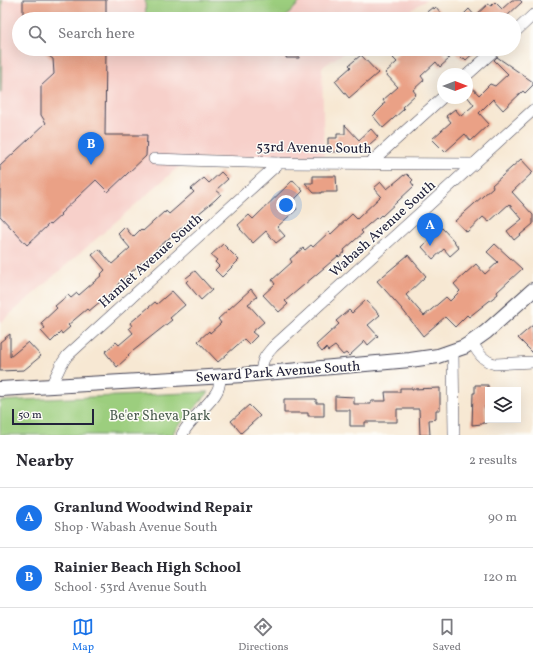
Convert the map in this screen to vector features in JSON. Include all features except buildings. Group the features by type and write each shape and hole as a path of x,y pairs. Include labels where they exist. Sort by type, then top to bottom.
{"street":[{"path":"521,26 533,15"},
{"path":"473,70 488,56"},
{"path":"370,163 437,102"},
{"name":"Wabash Avenue South","path":"261,374 262,362 265,355 273,347 533,110"},
{"name":"53rd Avenue South","path":"154,159 279,163 474,164"},
{"name":"Hamlet Avenue South","path":"50,386 60,365 67,356 279,163"},
{"name":"Seward Park Avenue South","path":"0,389 261,374 438,356 453,352 472,342 486,332 533,290"},
{"path":"472,342 480,356 495,364 533,362"},
{"path":"453,352 454,435"},
{"path":"182,435 190,423 216,395 220,377"}],"shaded area":[{"path":"0,0 426,0 408,12 12,12 12,56 339,56 322,67 324,156 190,159 175,170 0,323"}],"green space":[{"path":"0,0 2,0 1,93 0,93"},
{"path":"145,0 302,0 291,12 146,12"},
{"name":"Be'er Sheva Park","path":"209,392 174,431 173,435 0,435 0,401"}],"place":[{"name":"Rainier Beach High School","path":"91,165"},
{"name":"Granlund Woodwind Repair","path":"430,246"}]}
